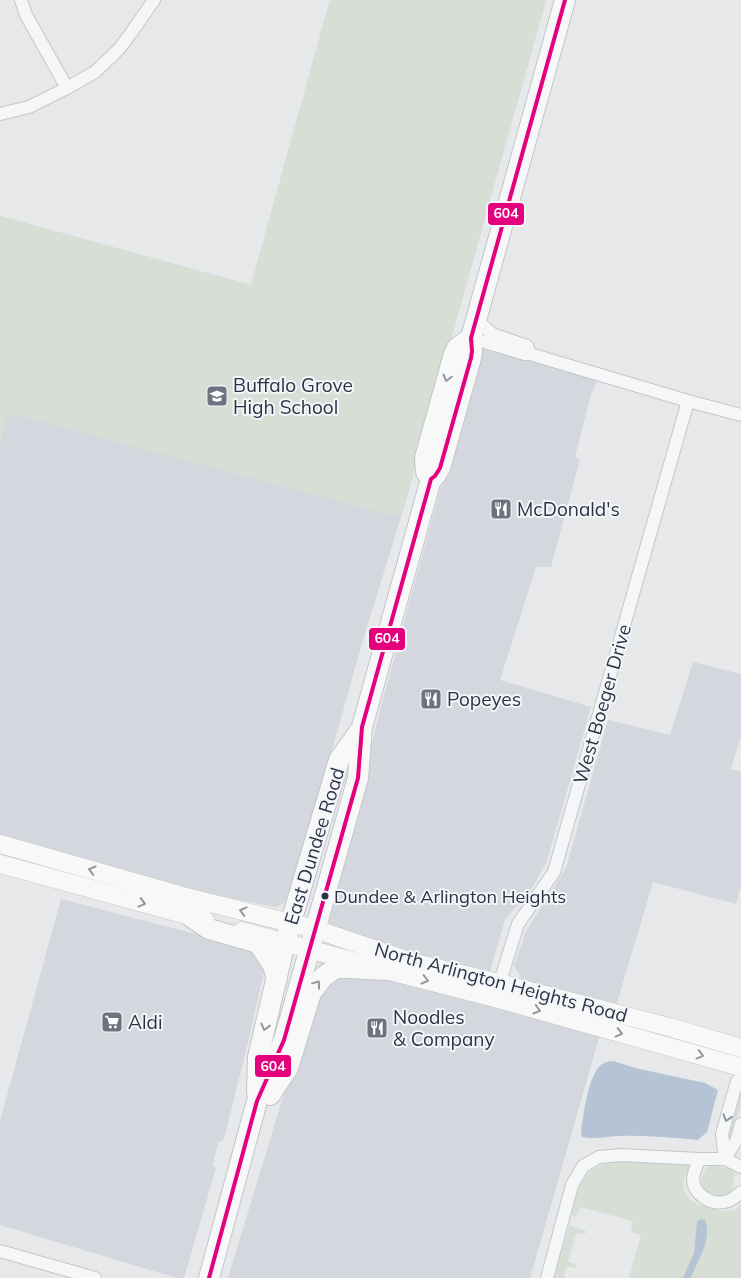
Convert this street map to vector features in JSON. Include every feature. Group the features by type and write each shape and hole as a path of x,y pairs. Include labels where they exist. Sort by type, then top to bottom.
{"main road":[{"name":"East Dundee Road","path":"257,1101 284,1040 358,778 362,727 431,479 440,468 471,358 471,338 476,318 565,0"},
{"name":"East Dundee Road","path":"257,1101 258,1058 285,942 339,760 362,727"},
{"name":"North Arlington Heights Road","path":"0,844 186,897 315,929 497,990 741,1066"},
{"name":"North Arlington Heights Road","path":"0,864 386,970 497,990 669,1027 741,1048"},
{"path":"191,917 209,928 258,943 273,965 277,979"},
{"path":"252,1121 288,1068 311,993 322,977 336,968 386,970"},
{"path":"209,1278 257,1101"}],"street":[{"path":"21,0 26,15 67,88"},
{"path":"0,114 29,108 95,72 119,49 154,0"},
{"path":"476,318 492,334 527,346 530,354"},
{"path":"471,338 741,415"},
{"name":"West Boeger Drive","path":"497,990 518,924 554,872 688,400"},
{"path":"725,1159 722,1134 737,1081 741,1078"},
{"path":"725,1159 736,1139 741,1124"},
{"path":"547,1278 572,1185 582,1166 599,1157 621,1155 725,1159 741,1167"},
{"path":"699,1159 693,1180 697,1190 704,1198 714,1202 725,1202 735,1198 741,1192"},
{"path":"0,1251 95,1278"}],"shaded area":[{"name":"Buffalo Grove High School","path":"330,0 546,0 404,507 362,643 293,890 286,902 276,907 210,894 0,838 0,216 251,285"},
{"path":"330,0 546,0 402,513 393,516 20,416 7,418 0,444 0,216 251,285"},
{"path":"479,348 597,380 591,394 575,457 580,459 551,567 536,567 500,680 591,707 547,861 532,888 505,920 481,1001 600,1034 530,1278 228,1278 305,1024 380,710"},
{"path":"693,662 741,674 741,736 731,769 741,772 741,886 736,904 653,882 616,1006 524,983 514,966 526,931 566,868 608,720 670,735"},
{"path":"61,899 253,949 261,958 264,972 249,1038 224,1139 218,1143 213,1165 216,1168 184,1278 177,1278 0,1225 0,1121"},
{"path":"741,1086 741,1105 730,1142 727,1139"},
{"path":"611,1162 684,1162 692,1167 691,1172 687,1172 685,1176 683,1185 685,1193 691,1200 700,1205 723,1211 738,1208 741,1205 741,1278 629,1278 641,1235 631,1232 633,1221 580,1207 576,1217 572,1213 580,1187 587,1174 601,1165"},
{"path":"710,1165 727,1168 735,1173 731,1193 723,1197 704,1192 700,1187 704,1171"},
{"path":"569,1226 585,1230 586,1233 576,1233 568,1262 575,1264 576,1267 567,1266 564,1278 554,1278"}],"water":[{"path":"614,1061 635,1068 705,1083 718,1090 707,1132 698,1140 640,1136 582,1137 581,1131 585,1105 593,1077 602,1064"},
{"path":"705,1220 707,1227 706,1242 691,1278 683,1278 694,1253 697,1221"}],"transit line":[{"name":"604","path":"209,1278 257,1101 284,1040 358,778 362,727 431,479 440,468 471,358 471,338 565,0"}],"place":[{"name":"Buffalo Grove High School","path":"217,396"},
{"name":"McDonald's","path":"501,509"},
{"name":"Popeyes","path":"431,699"},
{"name":"Dundee & Arlington Heights","path":"325,896"},
{"name":"Aldi","path":"112,1022"},
{"name":"Noodles & Company","path":"377,1028"}]}
